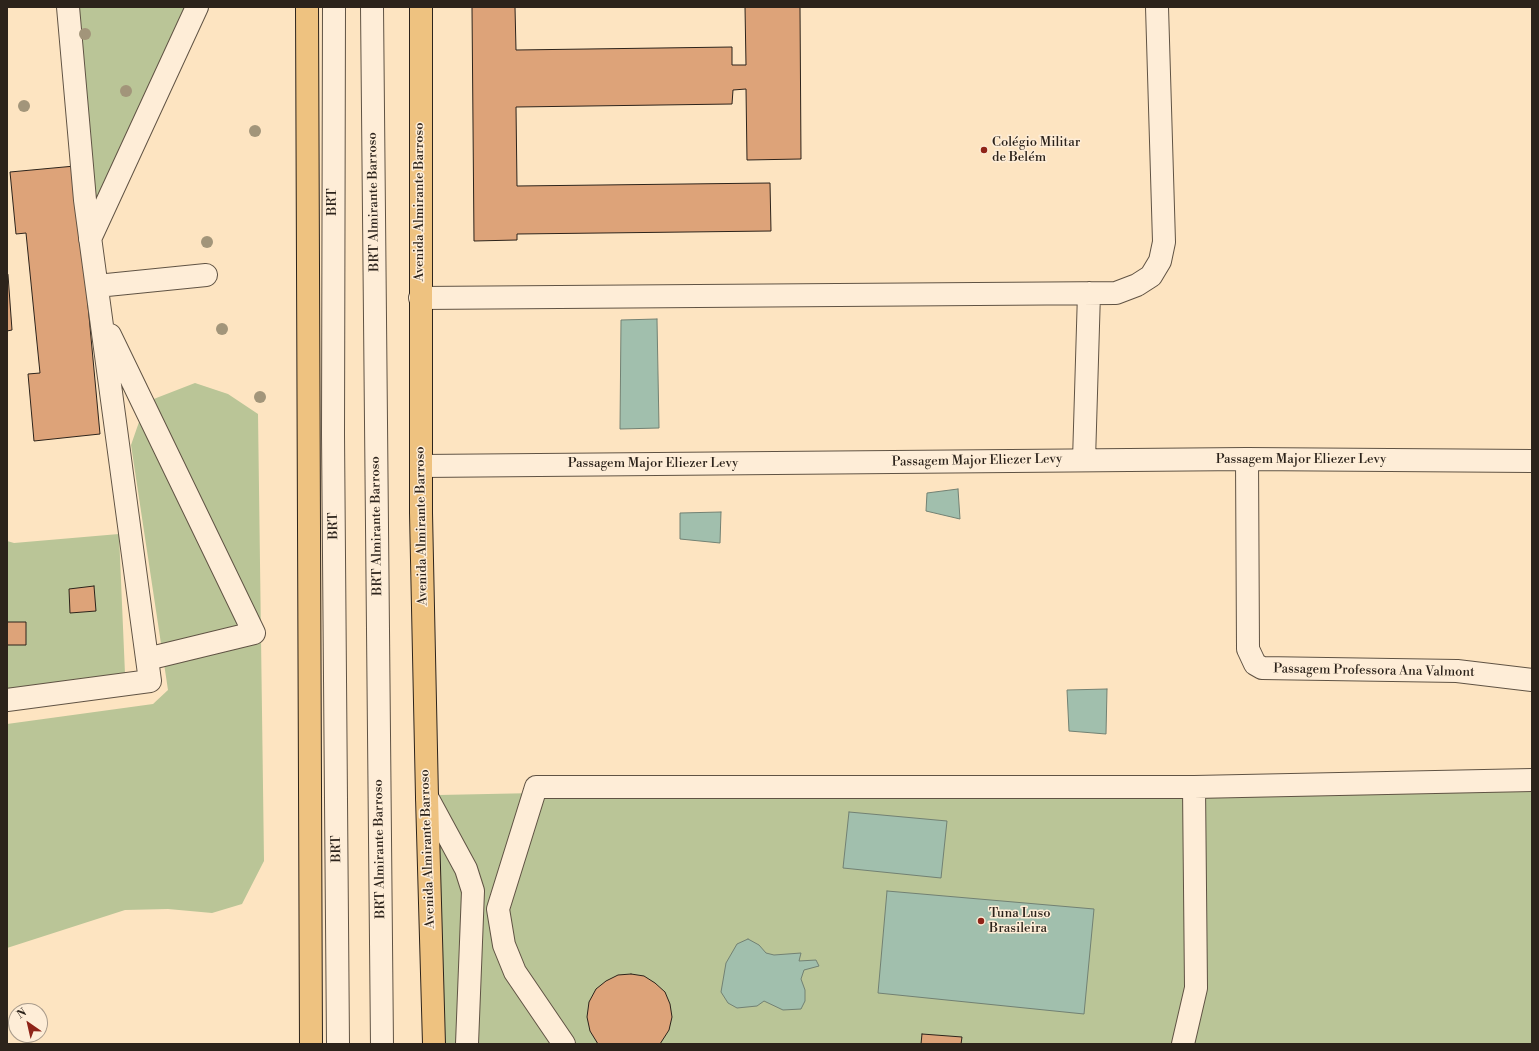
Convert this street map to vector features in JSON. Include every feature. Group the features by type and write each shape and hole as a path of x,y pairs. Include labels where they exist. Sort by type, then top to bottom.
{"highway":[{"path":"307,7 311,1044"},
{"name":"Avenida Almirante Barroso","path":"421,7 421,466 427,798 434,1044"}],"street":[{"path":"7,700 150,681 85,200 68,7"},
{"path":"90,239 198,7"},
{"name":"BRT","path":"334,7 333,434 338,1044"},
{"name":"BRT Almirante Barroso","path":"372,7 382,1044"},
{"path":"420,298 1116,293 1137,285 1151,276 1160,261 1164,242 1157,7"},
{"path":"96,286 206,275"},
{"path":"1084,460 1089,293"},
{"path":"101,317 254,633 147,659"},
{"name":"Passagem Major Eliezer Levy","path":"421,466 1247,459 1532,461"},
{"name":"Passagem Professora Ana Valmont","path":"1247,459 1248,649 1255,664 1262,668 1457,671 1532,680"},
{"path":"564,1044 515,972 504,945 498,909 536,787 1194,787 1532,780"},
{"path":"1183,1044 1196,988 1194,787"},
{"path":"427,798 466,869 473,891 467,1044"},
{"path":"473,891 508,874"}],"green space":[{"path":"76,7 189,7 93,220"},
{"path":"195,383 228,394 258,414 264,861 242,904 212,913 168,909 125,910 7,948 7,724 153,704 168,690 131,445 146,402"},
{"path":"119,534 125,674 7,690 7,541 14,543"},
{"name":"Tuna Luso Brasileira","path":"1532,780 1532,1044 433,1044 427,797 439,795 537,793"}],"shaded area":[{"path":"657,319 659,428 620,429 621,320"},
{"path":"958,489 960,519 926,511 927,493"},
{"path":"721,512 720,543 680,539 680,513"},
{"path":"1107,689 1106,734 1069,731 1067,690"},
{"path":"849,812 947,821 941,878 843,868"},
{"path":"887,891 1094,909 1084,1014 878,993"},
{"path":"748,939 759,945 766,953 774,955 801,953 799,961 816,960 819,966 804,970 801,979 805,990 805,1001 801,1009 783,1010 764,1001 757,1006 737,1008 728,1003 721,992 726,963 737,944"}],"building":[{"path":"472,7 515,7 516,50 732,47 732,65 746,65 745,7 800,7 801,159 747,160 746,89 733,90 732,104 516,107 517,186 770,183 771,231 517,234 517,240 474,241"},
{"path":"75,166 100,434 34,441 28,374 40,373 26,233 16,234 10,172"},
{"path":"8,275 12,330 7,331 7,276"},
{"path":"94,586 96,611 70,613 69,589"},
{"path":"7,622 26,622 26,645 7,645"},
{"path":"631,974 644,976 665,992 670,1004 672,1017 669,1030 660,1044 598,1044 590,1031 587,1017 589,1002 596,989 606,981 618,975"},
{"path":"922,1034 962,1037 961,1044 921,1044"}],"place":[{"name":"Colégio Militar de Belém","path":"984,150"},
{"name":"Tuna Luso Brasileira","path":"981,921"}]}
